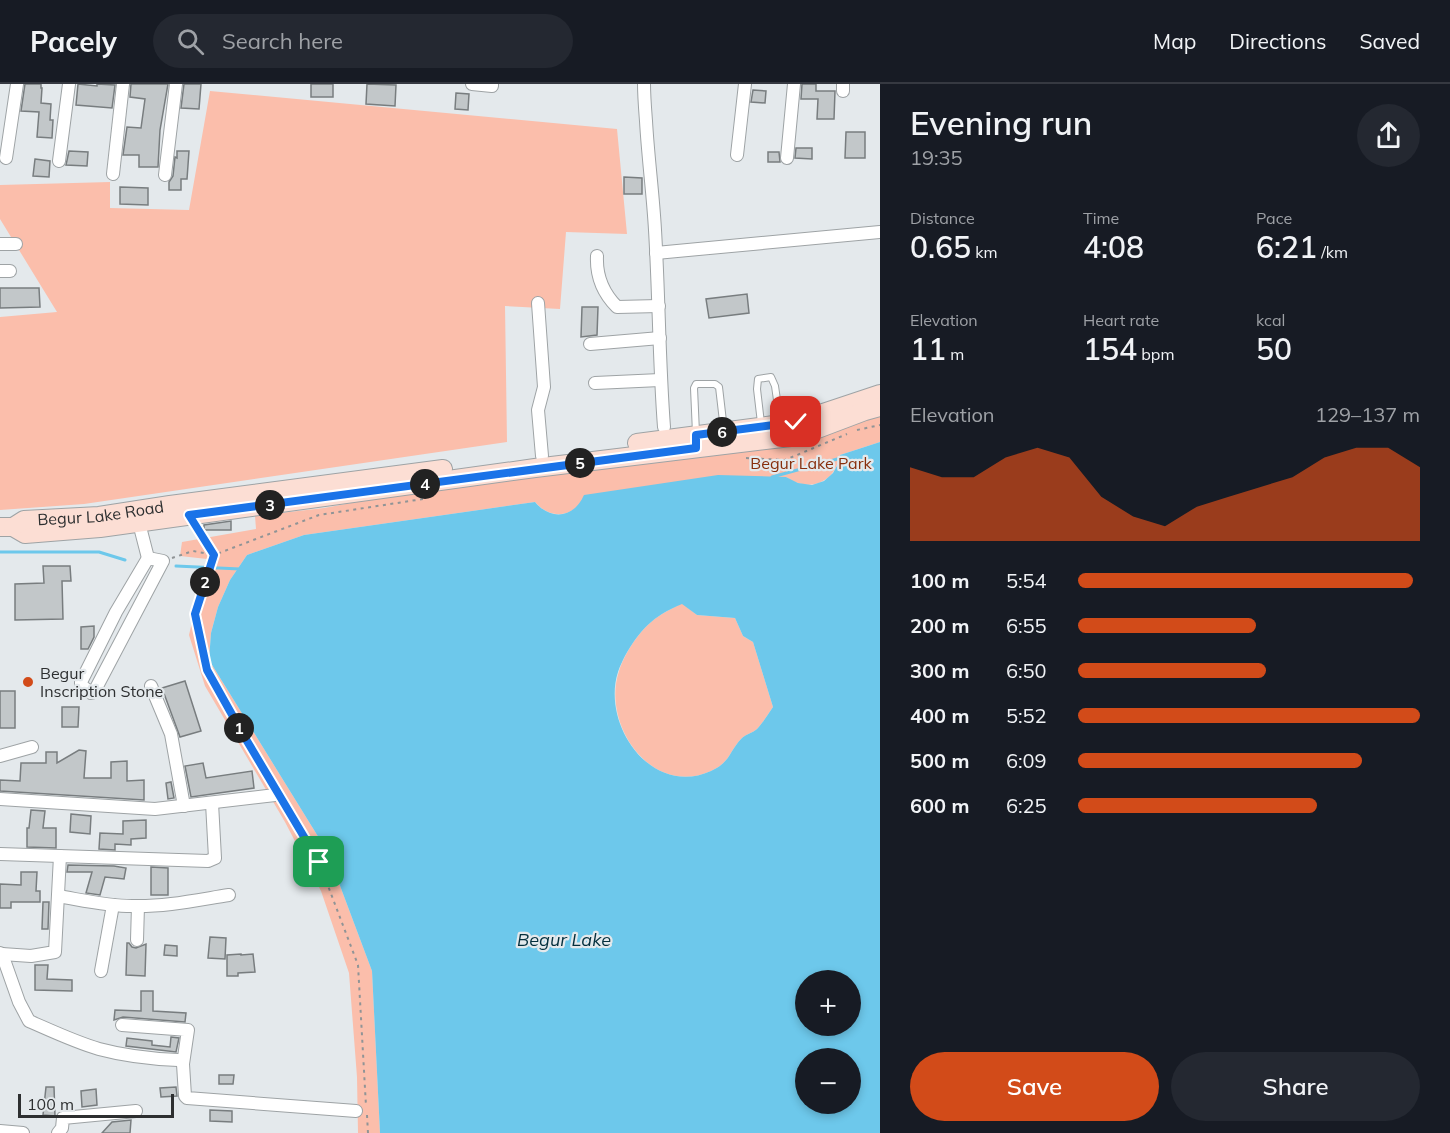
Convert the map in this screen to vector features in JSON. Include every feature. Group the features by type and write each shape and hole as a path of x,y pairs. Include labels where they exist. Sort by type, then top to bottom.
{"main road":[{"name":"Begur Lake Road","path":"359,486 696,442 724,432 796,422 880,394"},
{"name":"Begur Lake Road","path":"6,527 25,534 100,528 177,513 542,456 696,442 799,436 880,407"},
{"name":"Begur Lake Road","path":"6,527 24,520 177,513"}],"street":[{"path":"6,158 17,84"},
{"path":"59,161 69,84"},
{"path":"113,174 123,84"},
{"path":"165,175 176,84"},
{"path":"472,84 492,86 492,84"},
{"path":"644,84 655,222 660,380 664,427"},
{"path":"737,155 745,84"},
{"path":"787,158 794,84"},
{"path":"656,253 880,232"},
{"path":"0,244 16,244"},
{"path":"597,256 596,268 600,284 617,307 659,306"},
{"path":"538,303 544,387 538,410 542,456"},
{"path":"590,344 660,338"},
{"path":"596,383 660,380"},
{"path":"140,522 148,558 116,612 81,682 81,685 91,693 94,692 164,561 148,558"},
{"path":"150,686 171,734 184,806"},
{"path":"0,756 32,747"},
{"path":"0,800 155,809 212,803 275,791"},
{"path":"0,854 208,861 215,858 212,803"},
{"path":"60,856 55,952 31,956 1,954 19,1002 29,1021 97,1048 120,1054 178,1060 183,1064"},
{"path":"58,896 113,905 138,906 170,904 229,895"},
{"path":"101,971 113,905"},
{"path":"137,940 138,906"},
{"path":"122,1025 188,1030 183,1064 185,1096 189,1098 356,1111"},
{"path":"60,1132 63,1118 136,1111"},
{"path":"0,1131 23,1133"}],"lane":[{"path":"762,427 758,379 771,377 775,386 780,424"},
{"path":"696,442 694,388 696,384 715,384 719,387 724,432"}],"path":[{"path":"164,561 193,551 214,555 319,515 432,497"},
{"path":"177,513 214,555"},
{"path":"214,555 195,614 207,670 275,791 319,862 358,965 368,1133"}],"green space":[{"path":"210,91 617,129 627,234 566,232 560,309 505,306 507,442 84,504 0,510 0,317 57,312 0,219 0,185 110,182 110,208 189,210"},
{"name":"Begur Lake Park","path":"880,416 880,442 840,455 833,472 820,482 812,484 795,482 786,477 582,501 571,511 559,514 546,511 535,502 304,535 247,555 230,580 218,607 211,633 209,660 327,851 372,971 380,1133 358,1133 357,1077 349,973 321,891 285,822 205,686 189,635 207,559 180,556 182,542 256,529 255,516 324,508 439,487 748,447 792,447"},
{"path":"682,603 697,615 735,618 743,636 753,642 773,707 759,727 742,738 718,768 689,777 669,774 651,765 636,751 617,713 615,692 622,663 636,639 655,619"}],"water":[{"name":"Begur Lake","path":"880,442 880,1133 380,1133 372,971 327,851 209,660 211,633 218,607 230,580 247,555 304,535 535,502 548,512 562,514 580,503 584,495 718,475 786,477 798,483 812,485 824,481 833,473 840,455","holes":["682,604 697,615 735,618 743,636 753,642 773,707 759,727 745,735 718,768 689,777 669,774 651,766 636,752 624,734 617,714 615,693 618,672 625,655 648,625 667,611"]}],"building":[{"path":"25,84 41,84 41,103 51,104 52,138 37,137 39,112 21,111"},
{"path":"78,84 115,85 112,108 76,105"},
{"path":"131,84 168,84 160,130 158,167 139,167 139,155 123,155 127,127 141,128 145,99 130,97"},
{"path":"184,84 201,84 199,109 181,108"},
{"path":"311,84 333,84 333,97 311,97"},
{"path":"367,84 396,85 395,106 366,104"},
{"path":"802,84 816,84 816,91 835,91 834,119 817,119 818,99 801,99"},
{"path":"753,90 766,91 765,103 751,102"},
{"path":"456,93 469,94 468,110 455,109"},
{"path":"846,132 865,132 865,158 845,158"},
{"path":"796,148 812,148 812,159 795,158"},
{"path":"69,151 88,152 87,166 66,165"},
{"path":"177,151 189,151 187,179 181,179 181,190 169,190 169,182 173,176"},
{"path":"768,152 779,152 780,162 768,162"},
{"path":"35,159 50,161 49,177 33,176"},
{"path":"624,177 642,178 642,194 624,194"},
{"path":"120,187 148,188 148,205 120,204"},
{"path":"0,288 39,288 40,307 0,308"},
{"path":"747,294 749,313 709,318 706,299"},
{"path":"582,307 598,307 597,335 581,337"},
{"path":"231,521 231,530 204,530 204,525"},
{"path":"43,566 70,566 71,581 62,581 63,619 15,620 15,584 44,583"},
{"path":"94,626 94,637 88,649 81,649 81,627"},
{"path":"185,681 201,731 180,737 162,688"},
{"path":"0,691 15,691 15,728 0,728"},
{"path":"62,707 79,707 78,727 62,727"},
{"path":"79,750 86,751 84,778 111,778 111,762 127,761 127,781 144,780 144,800 0,791 0,780 20,781 21,763 46,763 46,752 57,752 57,763"},
{"path":"203,763 206,778 252,771 254,788 191,797 185,766"},
{"path":"171,782 174,798 168,799 166,783"},
{"path":"31,810 45,811 43,828 56,828 56,848 27,847 27,828 29,828"},
{"path":"71,814 91,816 90,834 70,832"},
{"path":"146,820 146,838 131,839 131,845 115,844 115,850 99,849 100,833 123,834 123,821"},
{"path":"68,865 126,868 124,879 105,877 100,895 86,893 92,872 67,872"},
{"path":"151,867 168,868 168,895 151,895"},
{"path":"21,872 37,872 36,891 40,891 40,902 11,902 11,908 0,908 0,884 21,885"},
{"path":"43,902 49,902 48,929 42,929"},
{"path":"210,937 226,938 225,959 208,958"},
{"path":"127,943 136,948 146,944 145,976 126,975"},
{"path":"165,945 177,946 177,956 164,955"},
{"path":"253,954 255,972 227,976 227,955"},
{"path":"35,965 48,965 47,979 72,980 72,991 35,990"},
{"path":"141,991 153,991 153,1011 186,1013 185,1022 123,1017 114,1020 115,1010 141,1011"},
{"path":"171,1037 179,1038 176,1052 126,1046 127,1038 152,1041 152,1045 170,1047"},
{"path":"219,1075 234,1075 233,1084 219,1084"},
{"path":"46,1087 54,1087 55,1116 43,1115"},
{"path":"176,1087 177,1096 161,1097 160,1088"},
{"path":"96,1089 97,1105 82,1107 81,1091"},
{"path":"210,1110 232,1111 232,1122 210,1121"},
{"path":"131,1120 130,1133 102,1133 112,1122"}],"waterway":[{"path":"772,477 841,458"},
{"path":"0,552 99,552 125,560"},
{"path":"176,566 240,569"}],"place":[{"name":"Begur Inscription Stone","path":"28,682"}],"route":[{"path":"319,862 207,670 195,614 214,555 189,515 696,448 696,435 796,422"}]}
